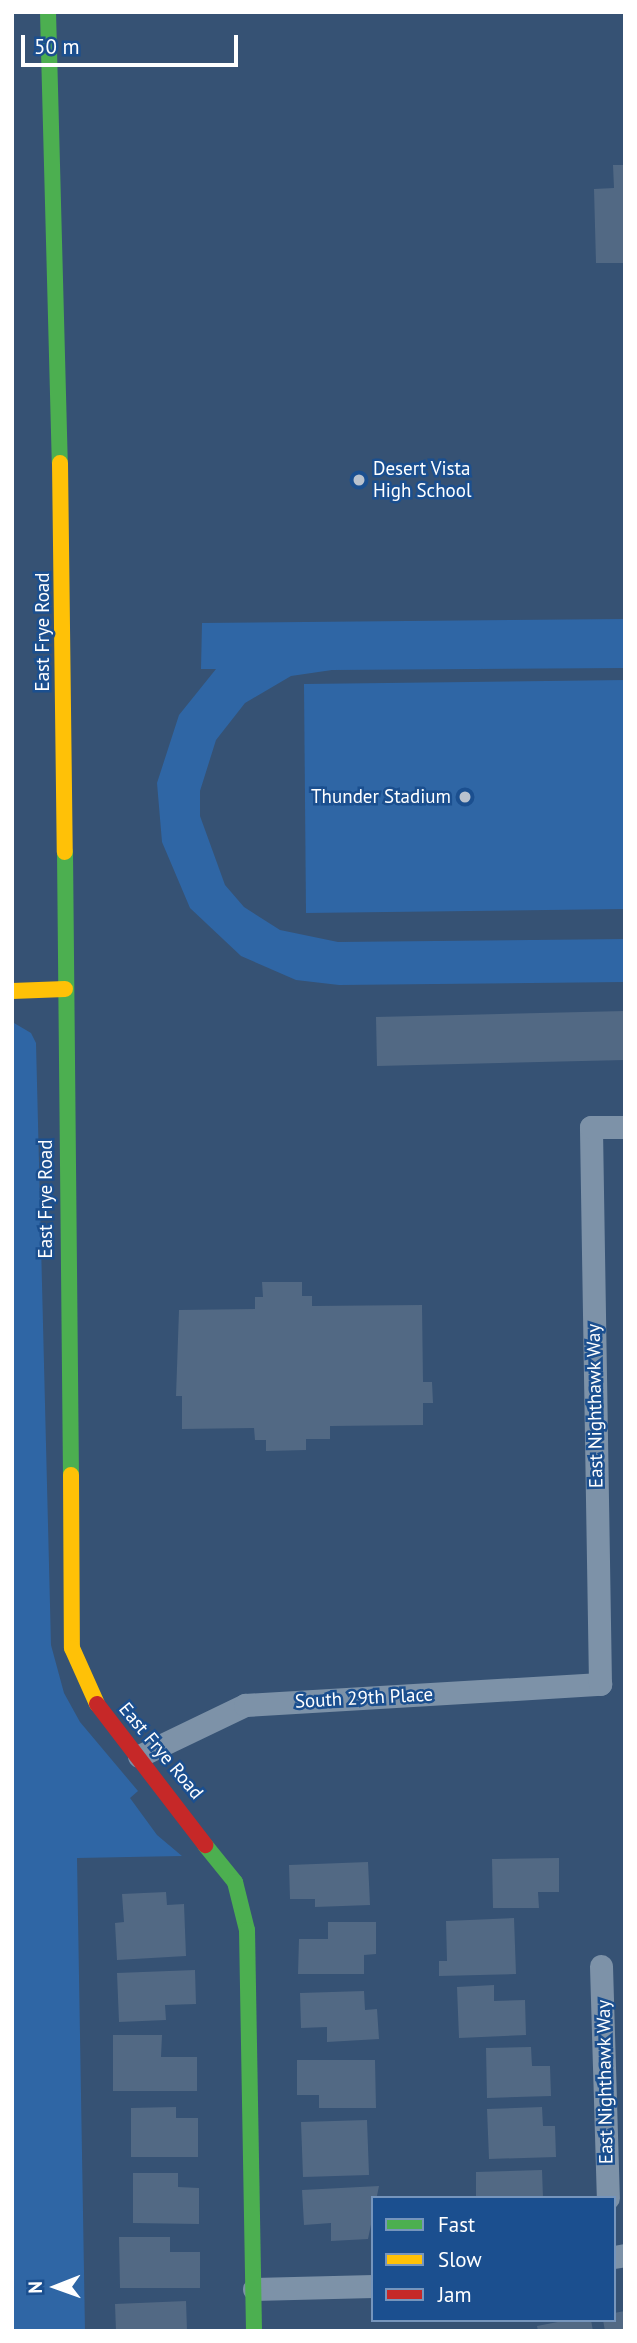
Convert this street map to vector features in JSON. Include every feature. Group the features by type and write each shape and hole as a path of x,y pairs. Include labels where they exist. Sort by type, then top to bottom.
{"street":[{"name":"East Frye Road","path":"48,12 63,565 72,1648 101,1713 139,1756 235,1882 247,1930 254,2331"},
{"path":"12,991 65,989"},
{"name":"East Nighthawk Way","path":"600,1684 591,1127 625,1127"},
{"name":"South 29th Place","path":"139,1756 245,1705 600,1684"},
{"name":"East Nighthawk Way","path":"601,1966 608,2196"},
{"path":"254,2289 371,2286"}],"shaded area":[{"path":"625,619 625,668 332,670 291,676 245,703 216,740 200,791 200,816 225,885 244,907 280,930 338,942 625,939 625,982 339,985 296,980 241,956 190,908 162,842 157,783 179,715 216,669 201,669 202,623"},
{"name":"Thunder Stadium","path":"625,680 625,909 306,913 304,684"},
{"path":"14,1023 31,1033 36,1043 51,1645 64,1693 80,1722 138,1791 130,1798 157,1835 182,1856 77,1858 85,2331 12,2331"}],"building":[{"path":"613,165 625,165 625,263 596,263 594,189 614,188"},
{"path":"625,1011 625,1060 377,1066 376,1017"},
{"path":"262,1282 302,1282 302,1296 312,1296 312,1306 422,1305 423,1382 432,1382 433,1403 423,1403 423,1425 330,1426 330,1439 306,1439 306,1450 266,1451 266,1440 255,1440 254,1428 182,1429 182,1396 176,1396 179,1310 255,1309 255,1297 263,1297"},
{"path":"559,1858 559,1892 538,1892 539,1908 493,1908 492,1859"},
{"path":"368,1862 370,1905 315,1907 315,1899 290,1899 289,1865"},
{"path":"166,1892 167,1905 184,1904 186,1956 117,1960 115,1923 124,1922 122,1894"},
{"path":"514,1918 516,1974 439,1976 439,1961 447,1961 446,1921"},
{"path":"328,1922 376,1922 376,1954 364,1955 364,1974 298,1974 299,1939 328,1939"},
{"path":"195,1970 196,2004 165,2005 166,2020 119,2022 117,1973"},
{"path":"494,1985 494,2001 525,2000 526,2035 459,2038 457,1987"},
{"path":"364,1991 365,2010 377,2009 379,2039 327,2042 327,2027 301,2028 300,1993"},
{"path":"113,2035 162,2035 161,2057 197,2057 197,2091 113,2091"},
{"path":"531,2047 532,2066 550,2066 551,2096 487,2098 486,2048"},
{"path":"297,2060 375,2060 376,2108 319,2108 319,2095 297,2095"},
{"path":"176,2107 176,2118 198,2118 198,2157 131,2157 131,2108"},
{"path":"542,2107 543,2126 555,2126 556,2157 489,2159 487,2109"},
{"path":"367,2120 369,2175 303,2177 301,2122"},
{"path":"542,2170 543,2196 476,2196 476,2172"},
{"path":"133,2173 178,2173 178,2187 199,2188 199,2224 133,2223"},
{"path":"379,2186 377,2196 371,2196 368,2239 331,2241 331,2223 304,2225 302,2190"},
{"path":"119,2237 170,2237 170,2252 200,2252 200,2288 120,2288"},
{"path":"186,2301 187,2331 116,2331 115,2304"},
{"path":"625,2311 625,2331 605,2331 603,2322 616,2322 616,2313"},
{"path":"558,2322 591,2322 593,2331 538,2331 537,2326"}],"traffic: fast":[{"path":"48,12 60,463"},
{"path":"65,852 71,1475"},
{"path":"205,1845 235,1882 247,1930 254,2331"}],"traffic: slow":[{"path":"60,463 65,852"},
{"path":"12,991 65,989"},
{"path":"71,1475 72,1648 97,1704"}],"traffic: jam":[{"path":"97,1704 205,1845"}],"place":[{"name":"Desert Vista High School","path":"359,480"},
{"name":"Thunder Stadium","path":"465,797"}]}
